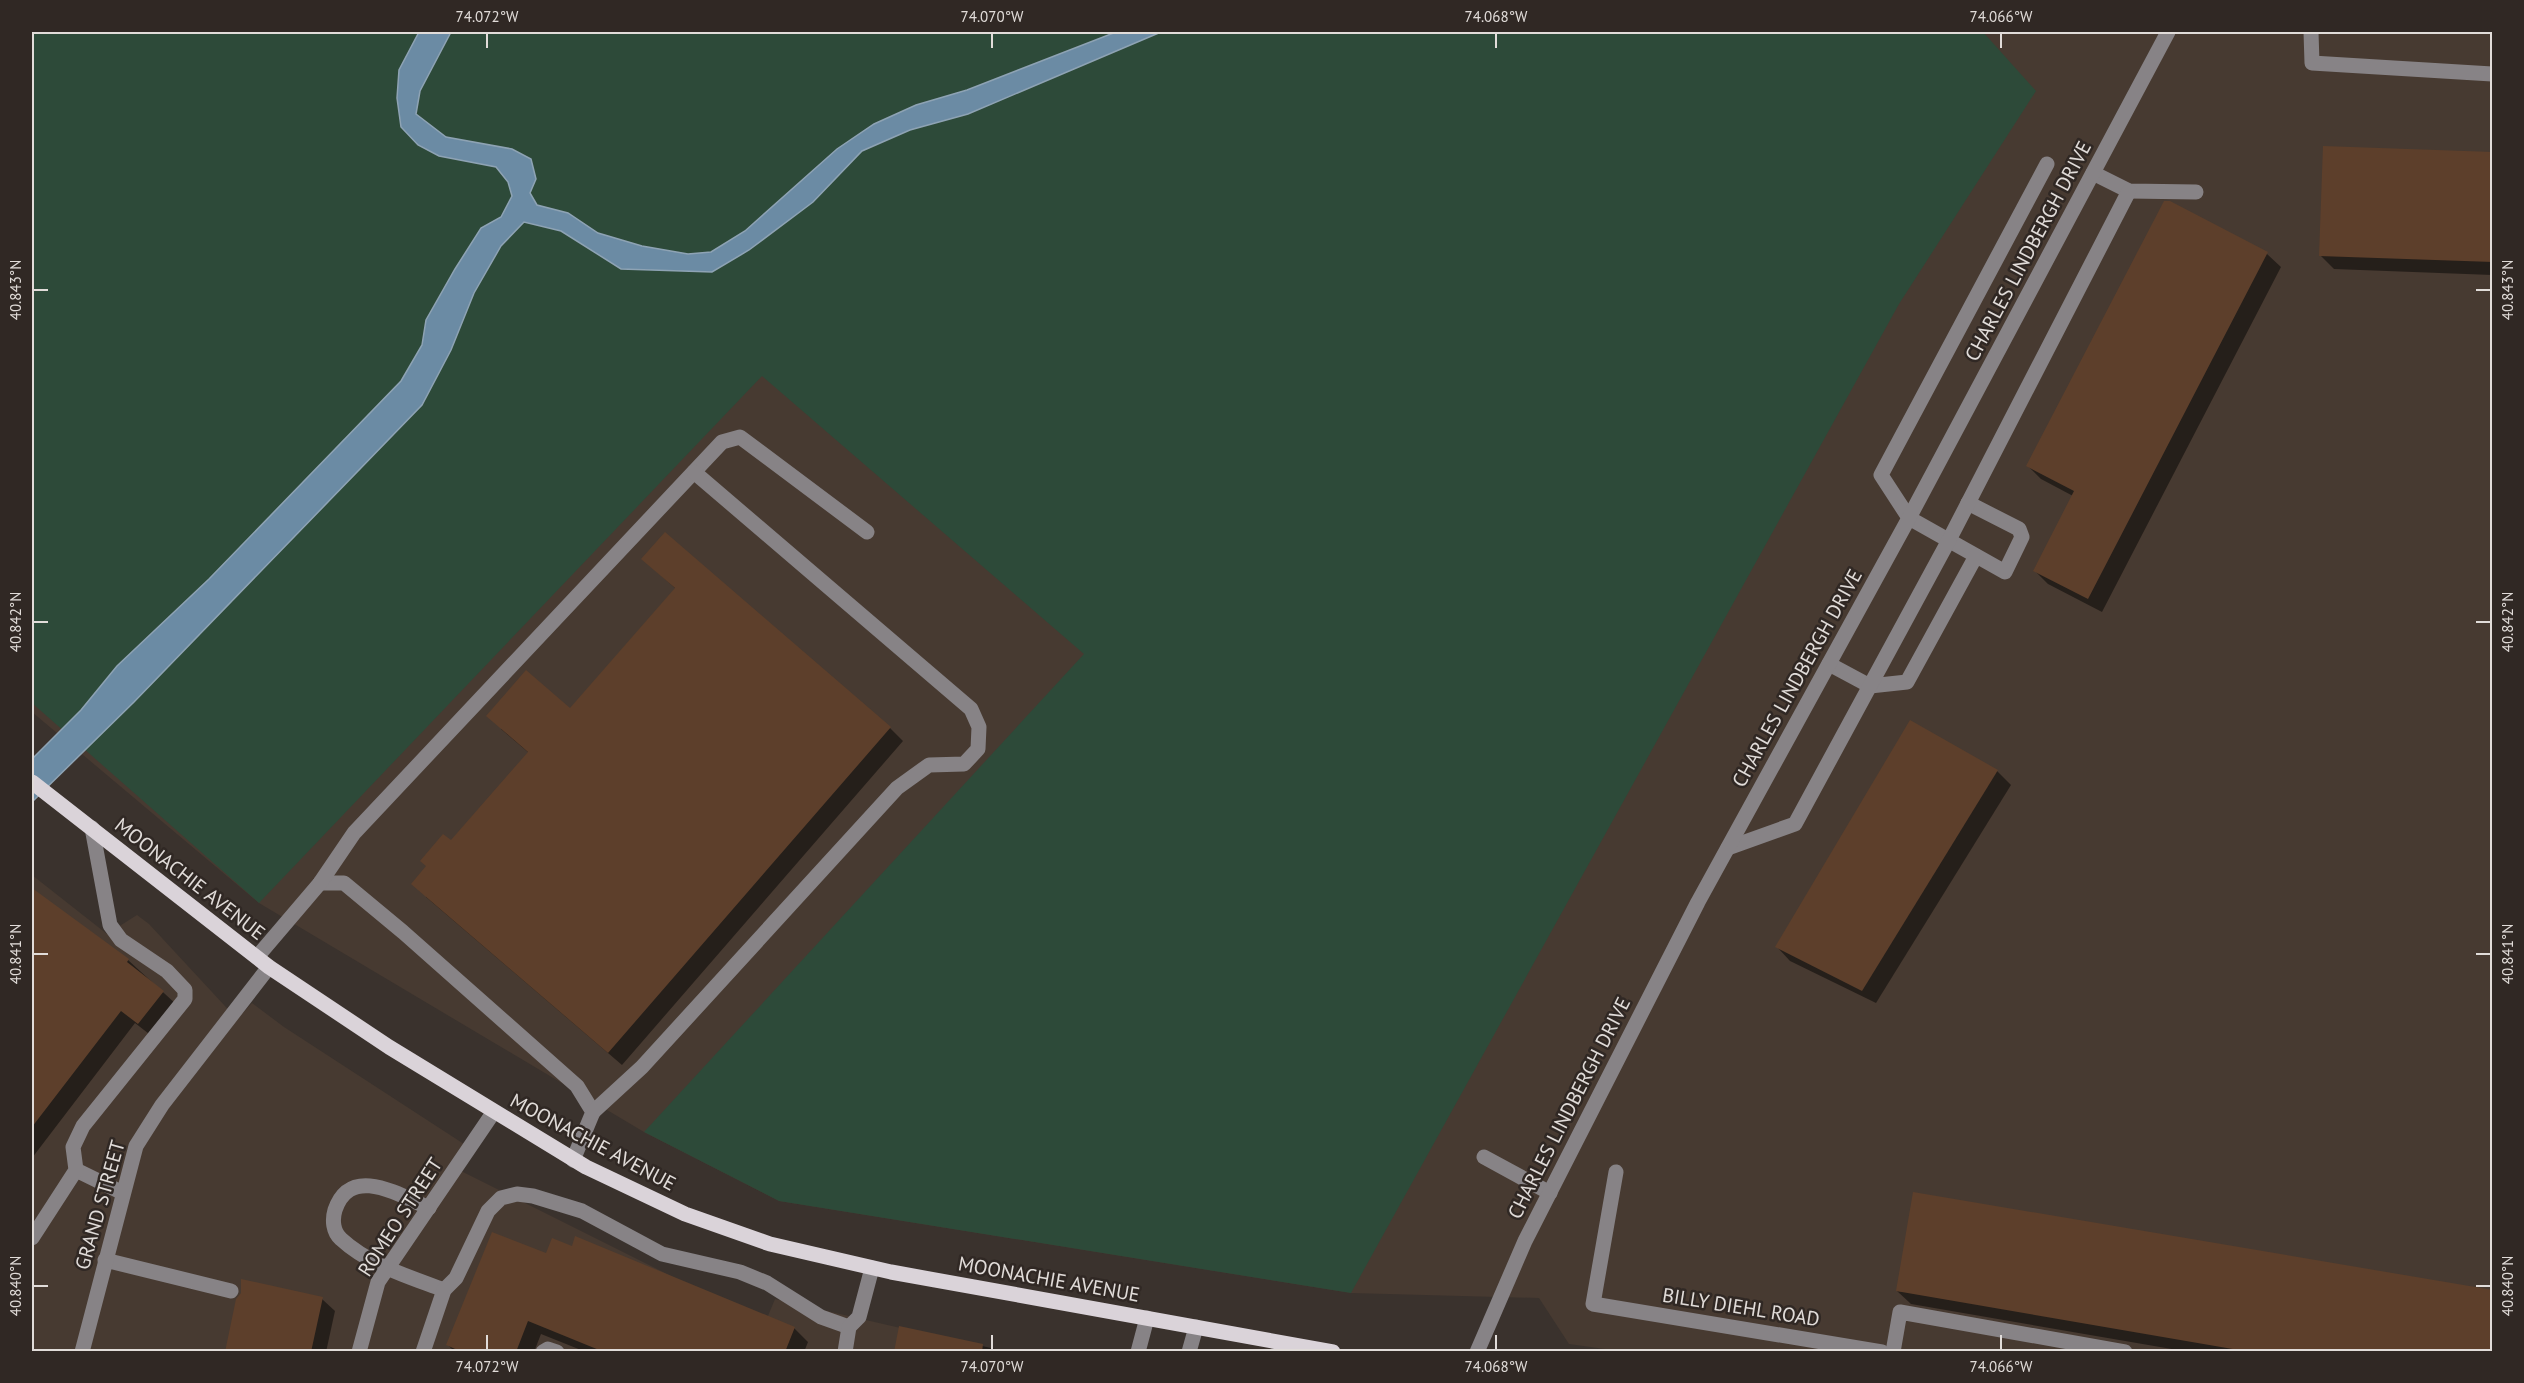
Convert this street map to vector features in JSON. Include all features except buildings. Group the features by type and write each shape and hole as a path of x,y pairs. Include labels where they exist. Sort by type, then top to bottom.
{"main road":[{"name":"MOONACHIE AVENUE","path":"32,782 269,967 494,1113 573,1160 685,1214 770,1244 872,1268 1333,1352"}],"street":[{"name":"CHARLES LINDBERGH DRIVE","path":"1477,1352 1525,1241 1728,848 1909,518 2168,32"},
{"path":"2311,32 2312,63 2493,74"},
{"path":"1968,503 2019,529 2022,537 2005,572 1909,518 1881,475 2047,164"},
{"path":"2093,173 2129,191 2196,192"},
{"path":"1728,848 1795,824 1949,540 2129,191"},
{"path":"256,957 320,883 354,833 722,442 740,437 867,532"},
{"path":"573,1160 593,1112 642,1067 897,788 930,765 964,764 978,749 979,727 971,709 694,472"},
{"path":"1829,664 1870,686 1907,682 1976,556"},
{"path":"32,1238 76,1170 73,1147 83,1126 185,999 185,990 167,971 121,940 110,925 92,828"},
{"path":"320,883 344,883 577,1086 593,1112"},
{"name":"GRAND STREET","path":"82,1352 136,1146 162,1105 269,967"},
{"name":"ROMEO STREET","path":"359,1352 378,1282 494,1113"},
{"path":"1484,1157 1550,1193"},
{"path":"76,1170 123,1192"},
{"name":"BILLY DIEHL ROAD","path":"1616,1172 1593,1304 1882,1352"},
{"path":"429,1209 381,1187 362,1184 348,1189 338,1201 333,1215 334,1229 341,1239 388,1269 444,1290"},
{"path":"423,1352 444,1290 456,1278 488,1212 501,1198 517,1194 533,1196 582,1212 662,1254 740,1272 767,1283 821,1317 849,1327"},
{"path":"105,1260 231,1291"},
{"path":"845,1352 849,1327 859,1317 872,1268"},
{"path":"1893,1352 1900,1312 2075,1347 2125,1352"},
{"path":"1138,1352 1147,1318"},
{"path":"1190,1352 1196,1327"},
{"path":"543,1352 549,1349 557,1352"}],"shaded area":[{"path":"32,32 2492,32 2492,1351 1619,1351 1569,1344 1539,1298 1351,1293 779,1201 644,1132 259,903 32,712"},
{"path":"32,875 107,934 137,915 149,924 237,1019 252,1003 284,1027 467,1146 455,1168 765,1323 775,1299 1000,1351 32,1351"}],"green space":[{"path":"32,32 1983,32 2036,91 1899,304 1351,1293 779,1201 644,1132 1084,654 762,376 259,903 32,703"}],"water":[{"path":"419,32 451,32 420,91 416,114 446,137 512,149 531,159 536,179 530,193 537,205 568,213 598,233 642,246 688,254 711,252 745,231 837,149 874,124 916,105 967,90 1116,32 1161,32 968,114 910,130 862,151 813,202 749,250 712,272 621,269 561,231 524,222 501,246 474,293 451,350 422,405 134,702 32,802 32,759 81,710 117,666 209,579 401,381 422,345 426,320 455,269 481,228 501,217 512,196 508,182 496,167 439,156 418,145 401,127 397,98 399,70"}]}
